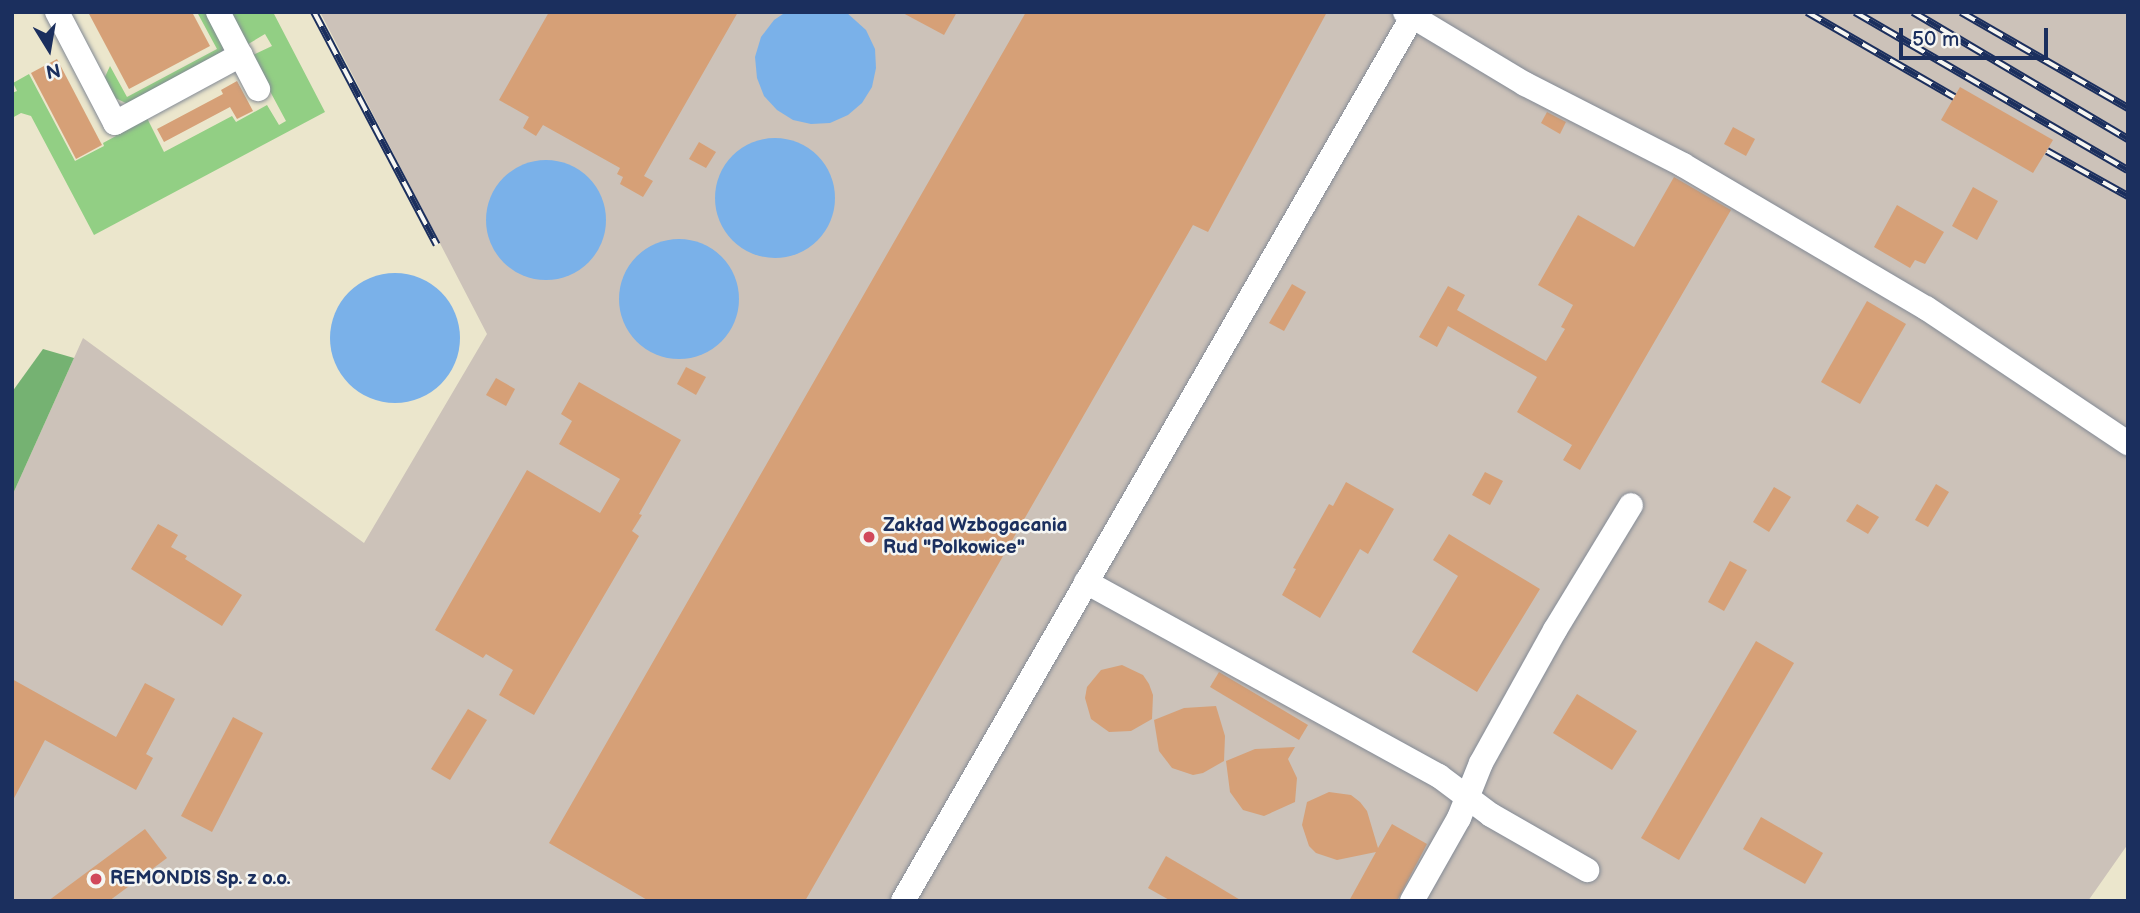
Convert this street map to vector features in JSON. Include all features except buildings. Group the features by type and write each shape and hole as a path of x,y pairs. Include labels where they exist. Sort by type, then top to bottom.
{"lane":[{"path":"57,12 116,123 241,55"},
{"path":"219,12 258,89"},
{"path":"903,901 1411,14 1525,84 1683,165 1926,308 2128,443"},
{"path":"1412,901 1459,818 1466,794 1555,630 1631,505"},
{"path":"1086,582 1439,776 1491,815 1587,870"}],"shaded area":[{"path":"320,12 2128,12 2128,844 2088,901 12,901 12,496 83,338 364,543 487,334"}],"green space":[{"path":"197,12 212,12 225,41 223,51 130,105 113,97 104,79 110,66 127,97 217,49"},
{"path":"228,12 273,12 325,112 94,235 31,116 21,113 12,118 12,93 17,91 13,83 29,74 75,161 104,146 103,143 116,136 114,133 146,116 164,152 232,116 236,122 267,105 279,125 286,121 251,56 272,46 265,34 245,46"},
{"path":"43,349 74,358 12,496 12,392"}],"water":[{"path":"786,12 846,12 866,30 875,49 876,68 872,87 862,103 848,115 830,123 811,124 793,120 777,110 764,96 757,78 755,57 761,37 774,20"},
{"path":"775,138 798,142 817,156 831,175 835,198 831,221 817,240 798,254 775,258 752,254 733,240 719,221 715,198 719,175 733,156 752,142"},
{"path":"546,160 569,164 589,177 602,197 606,220 602,243 589,263 569,276 546,280 523,276 503,263 490,243 486,220 490,197 503,177 523,164"},
{"path":"679,239 702,243 721,257 735,276 739,299 735,322 721,341 702,355 679,359 656,355 637,341 623,322 619,299 623,276 637,257 656,243"},
{"path":"395,273 420,278 441,292 455,313 460,338 455,363 441,384 420,398 395,403 370,398 349,384 335,363 330,338 335,313 349,292 370,278"}],"railway":[{"path":"314,12 437,245"},
{"path":"1807,12 1954,97"},
{"path":"1855,12 2128,170"},
{"path":"1913,12 2128,139"},
{"path":"1961,12 2128,108"},
{"path":"2047,151 2128,196"}],"place":[{"name":"Zakład Wzbogacania Rud \"Polkowice\"","path":"869,537"},
{"name":"REMONDIS Sp. z o.o.","path":"96,879"}]}
